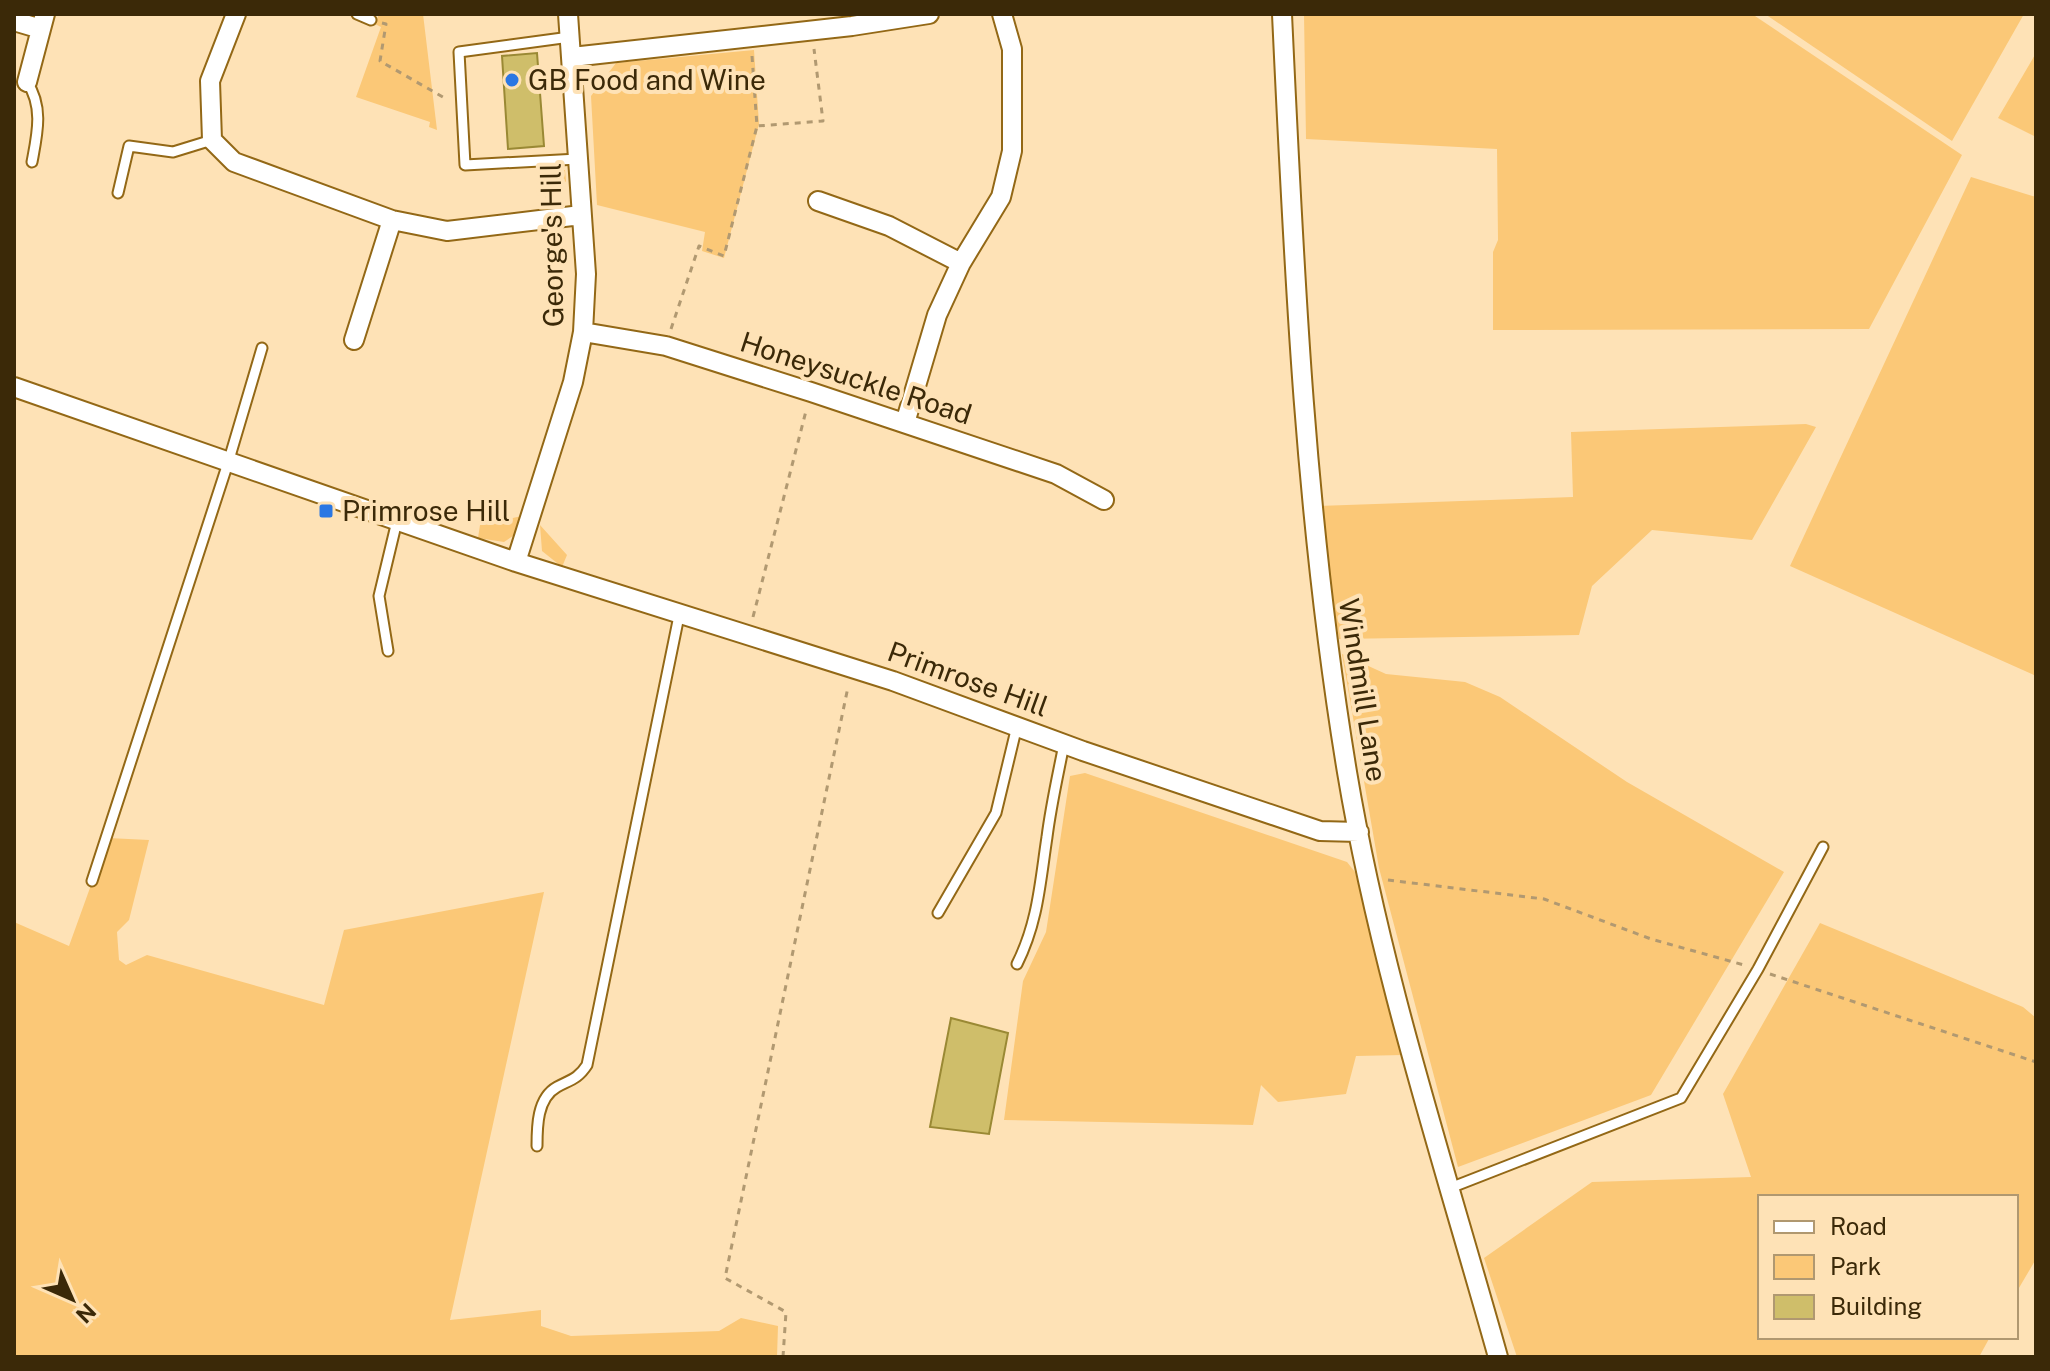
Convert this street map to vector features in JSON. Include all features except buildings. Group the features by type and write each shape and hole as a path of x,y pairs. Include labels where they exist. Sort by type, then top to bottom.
{"street":[{"path":"236,14 210,81 212,140 234,162 392,220 447,231 581,215"},
{"name":"George's Hill","path":"516,562 573,382 583,332 586,274 568,14"},
{"path":"572,57 812,31 850,20 929,14"},
{"path":"905,423 937,315 961,263 1001,197 1012,151 1012,49 1002,14"},
{"name":"Windmill Lane","path":"1282,14 1299,369 1316,568 1369,879 1498,1357"},
{"path":"14,21 43,22 27,82"},
{"path":"818,201 889,226 961,263"},
{"path":"354,340 392,220"},
{"name":"Honeysuckle Road","path":"583,332 666,346 811,392 1056,474 1104,500"},
{"name":"Primrose Hill","path":"14,387 516,562 680,611 852,668 1320,831 1359,832"}],"lane":[{"path":"357,14 371,20"},
{"path":"570,37 459,52 465,165 578,159"},
{"path":"27,82 35,97 38,117 32,162"},
{"path":"118,193 129,146 173,152 212,140"},
{"path":"92,881 228,463 262,348"},
{"path":"388,651 379,596 397,521"},
{"path":"537,1146 539,1114 550,1091 579,1077 587,1065 680,611"},
{"path":"938,913 996,813 1017,726"},
{"path":"1017,964 1032,933 1040,899 1051,806 1064,744"},
{"path":"1450,1188 1681,1098 1758,969 1823,847"}],"path":[{"path":"371,20 386,24 380,61 462,108"},
{"path":"757,126 823,121 812,31"},
{"path":"669,336 699,246 724,256 757,126 750,38"},
{"path":"749,634 811,392"},
{"path":"783,1357 786,1312 725,1278 852,668"},
{"path":"1369,879 1446,885 1544,899 1651,939 1758,969 2036,1062"}],"green space":[{"path":"379,14 423,14 437,130 429,127 430,122 356,97 381,27 375,24"},
{"path":"1304,14 1752,14 1962,155 1869,329 1493,330 1493,252 1498,240 1497,149 1306,139"},
{"path":"1765,14 2024,14 1952,141"},
{"path":"754,50 759,124 724,258 702,251 705,232 597,205 591,96 616,63"},
{"path":"2036,53 2036,137 1998,118"},
{"path":"565,170 566,181 546,205 545,171"},
{"path":"1971,177 2036,197 2036,676 1790,566"},
{"path":"1806,424 1816,427 1752,540 1652,530 1592,586 1579,635 1339,639 1318,506 1573,497 1571,432"},
{"path":"522,516 516,534 504,542 478,538 480,525"},
{"path":"540,525 567,555 562,567 542,551"},
{"path":"1342,654 1386,674 1465,682 1500,697 1627,782 1784,872 1651,1095 1458,1167 1379,868"},
{"path":"1085,773 1347,862 1355,872 1403,1055 1356,1056 1346,1094 1278,1102 1261,1085 1253,1125 1004,1120 1023,981 1046,932 1070,776"},
{"path":"108,838 149,840 129,920 117,932 119,960 126,965 147,955 324,1005 344,930 544,892 450,1320 541,1310 541,1326 571,1336 719,1331 741,1318 778,1326 777,1357 14,1357 14,922 69,946"},
{"path":"1820,923 2023,1007 2036,1018 2036,1259 2018,1290 2018,1195 1758,1195 1758,1339 1989,1339 1979,1357 1517,1357 1484,1258 1592,1182 1751,1177 1723,1094"}],"place":[{"name":"GB Food and Wine","path":"512,80"},
{"name":"Primrose Hill","path":"326,511"}]}
